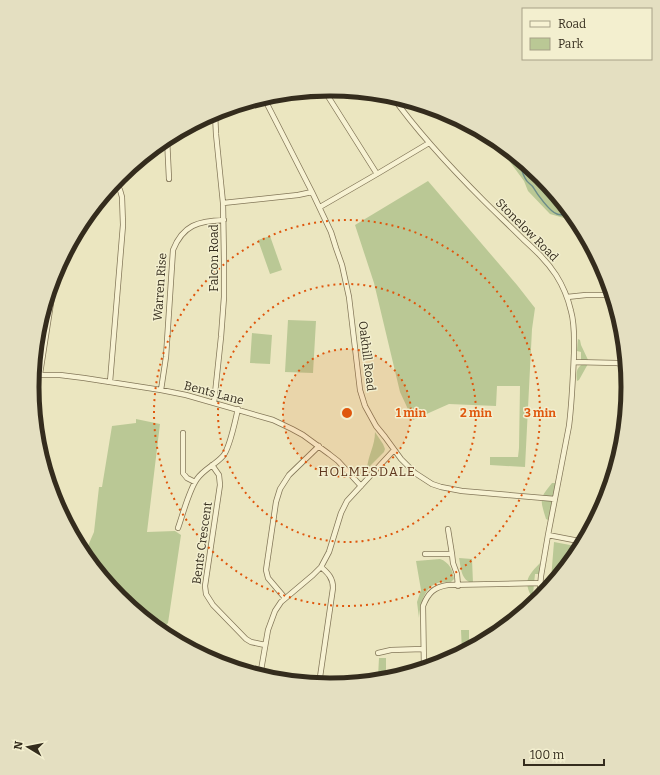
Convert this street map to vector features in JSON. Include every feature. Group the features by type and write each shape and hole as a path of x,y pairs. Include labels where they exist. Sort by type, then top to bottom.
{"street":[{"path":"328,96 377,174"},
{"name":"Oakhill Road","path":"267,103 320,207 342,265 349,297 358,378 362,398 376,426 407,465 415,473 432,484 462,491 556,499"},
{"name":"Stonelow Road","path":"399,105 429,143 484,201 539,254 556,274 567,297 574,321 574,362 569,426 548,535 540,589"},
{"name":"Falcon Road","path":"214,403 224,298 224,220 215,121"},
{"path":"320,207 429,143"},
{"path":"167,146 169,179"},
{"path":"110,382 123,226 122,197 119,188"},
{"path":"223,203 298,195 312,192"},
{"name":"Warren Rise","path":"161,390 166,357 173,250 178,240 188,228 210,220 224,220"},
{"path":"567,297 582,295 606,295"},
{"path":"40,374 50,307"},
{"path":"574,362 620,364"},
{"name":"Bents Lane","path":"40,374 60,375 161,390 238,409 273,420 303,435 319,446 338,461 361,486"},
{"path":"178,528 195,482 201,474 221,458 226,452 238,409"},
{"path":"183,433 184,473 187,478 195,482"},
{"path":"285,598 268,578 266,570 276,502 280,488 289,475 319,446"},
{"path":"261,670 272,617 278,606 285,598 321,567 329,552 347,501 394,450"},
{"name":"Bents Crescent","path":"212,465 219,475 220,485 205,586 206,594 213,605 246,639 251,642 265,645"},
{"path":"448,529 458,586"},
{"path":"548,535 577,541"},
{"path":"425,554 452,554"},
{"path":"320,678 333,588 331,578 321,567"},
{"path":"424,663 423,606 425,600 432,591 448,585 458,586 540,583"},
{"path":"378,653 390,650 424,649"}],"green space":[{"path":"498,151 536,182 567,219 550,214 528,191 524,181 510,162"},
{"path":"428,181 535,308 532,329 525,467 490,465 490,457 518,457 520,386 497,386 496,406 449,404 413,420 400,392 374,283 355,225"},
{"path":"270,236 282,270 270,274 258,240"},
{"path":"288,320 316,321 313,373 285,372"},
{"path":"252,333 272,335 270,364 250,363"},
{"path":"578,339 580,340 589,362 577,381 576,376 578,368 581,365 581,352 577,351"},
{"path":"136,419 160,424 147,532 175,531 181,535 168,623 165,626 124,593 99,565 87,548 94,532 99,487 102,487 112,426 136,423"},
{"path":"375,432 385,449 384,452 367,469 374,442"},
{"path":"552,483 556,483 548,520 546,519 542,500"},
{"path":"554,542 574,546 561,565 551,576"},
{"path":"459,558 472,559 473,583 466,580 464,577"},
{"path":"440,559 446,562 450,567 453,572 454,579 451,582 441,582 435,584 428,590 421,604 419,618 417,602 421,590 416,561"},
{"path":"540,563 539,574 535,574 533,594 535,594 532,597 527,582 531,573"},
{"path":"461,630 469,630 469,643 462,647"},
{"path":"379,658 386,658 386,673 378,674"}],"waterway":[{"path":"522,169 526,180 547,206 554,213 564,215"}],"district":[{"name":"HOLMESDALE","path":"367,471"}]}
